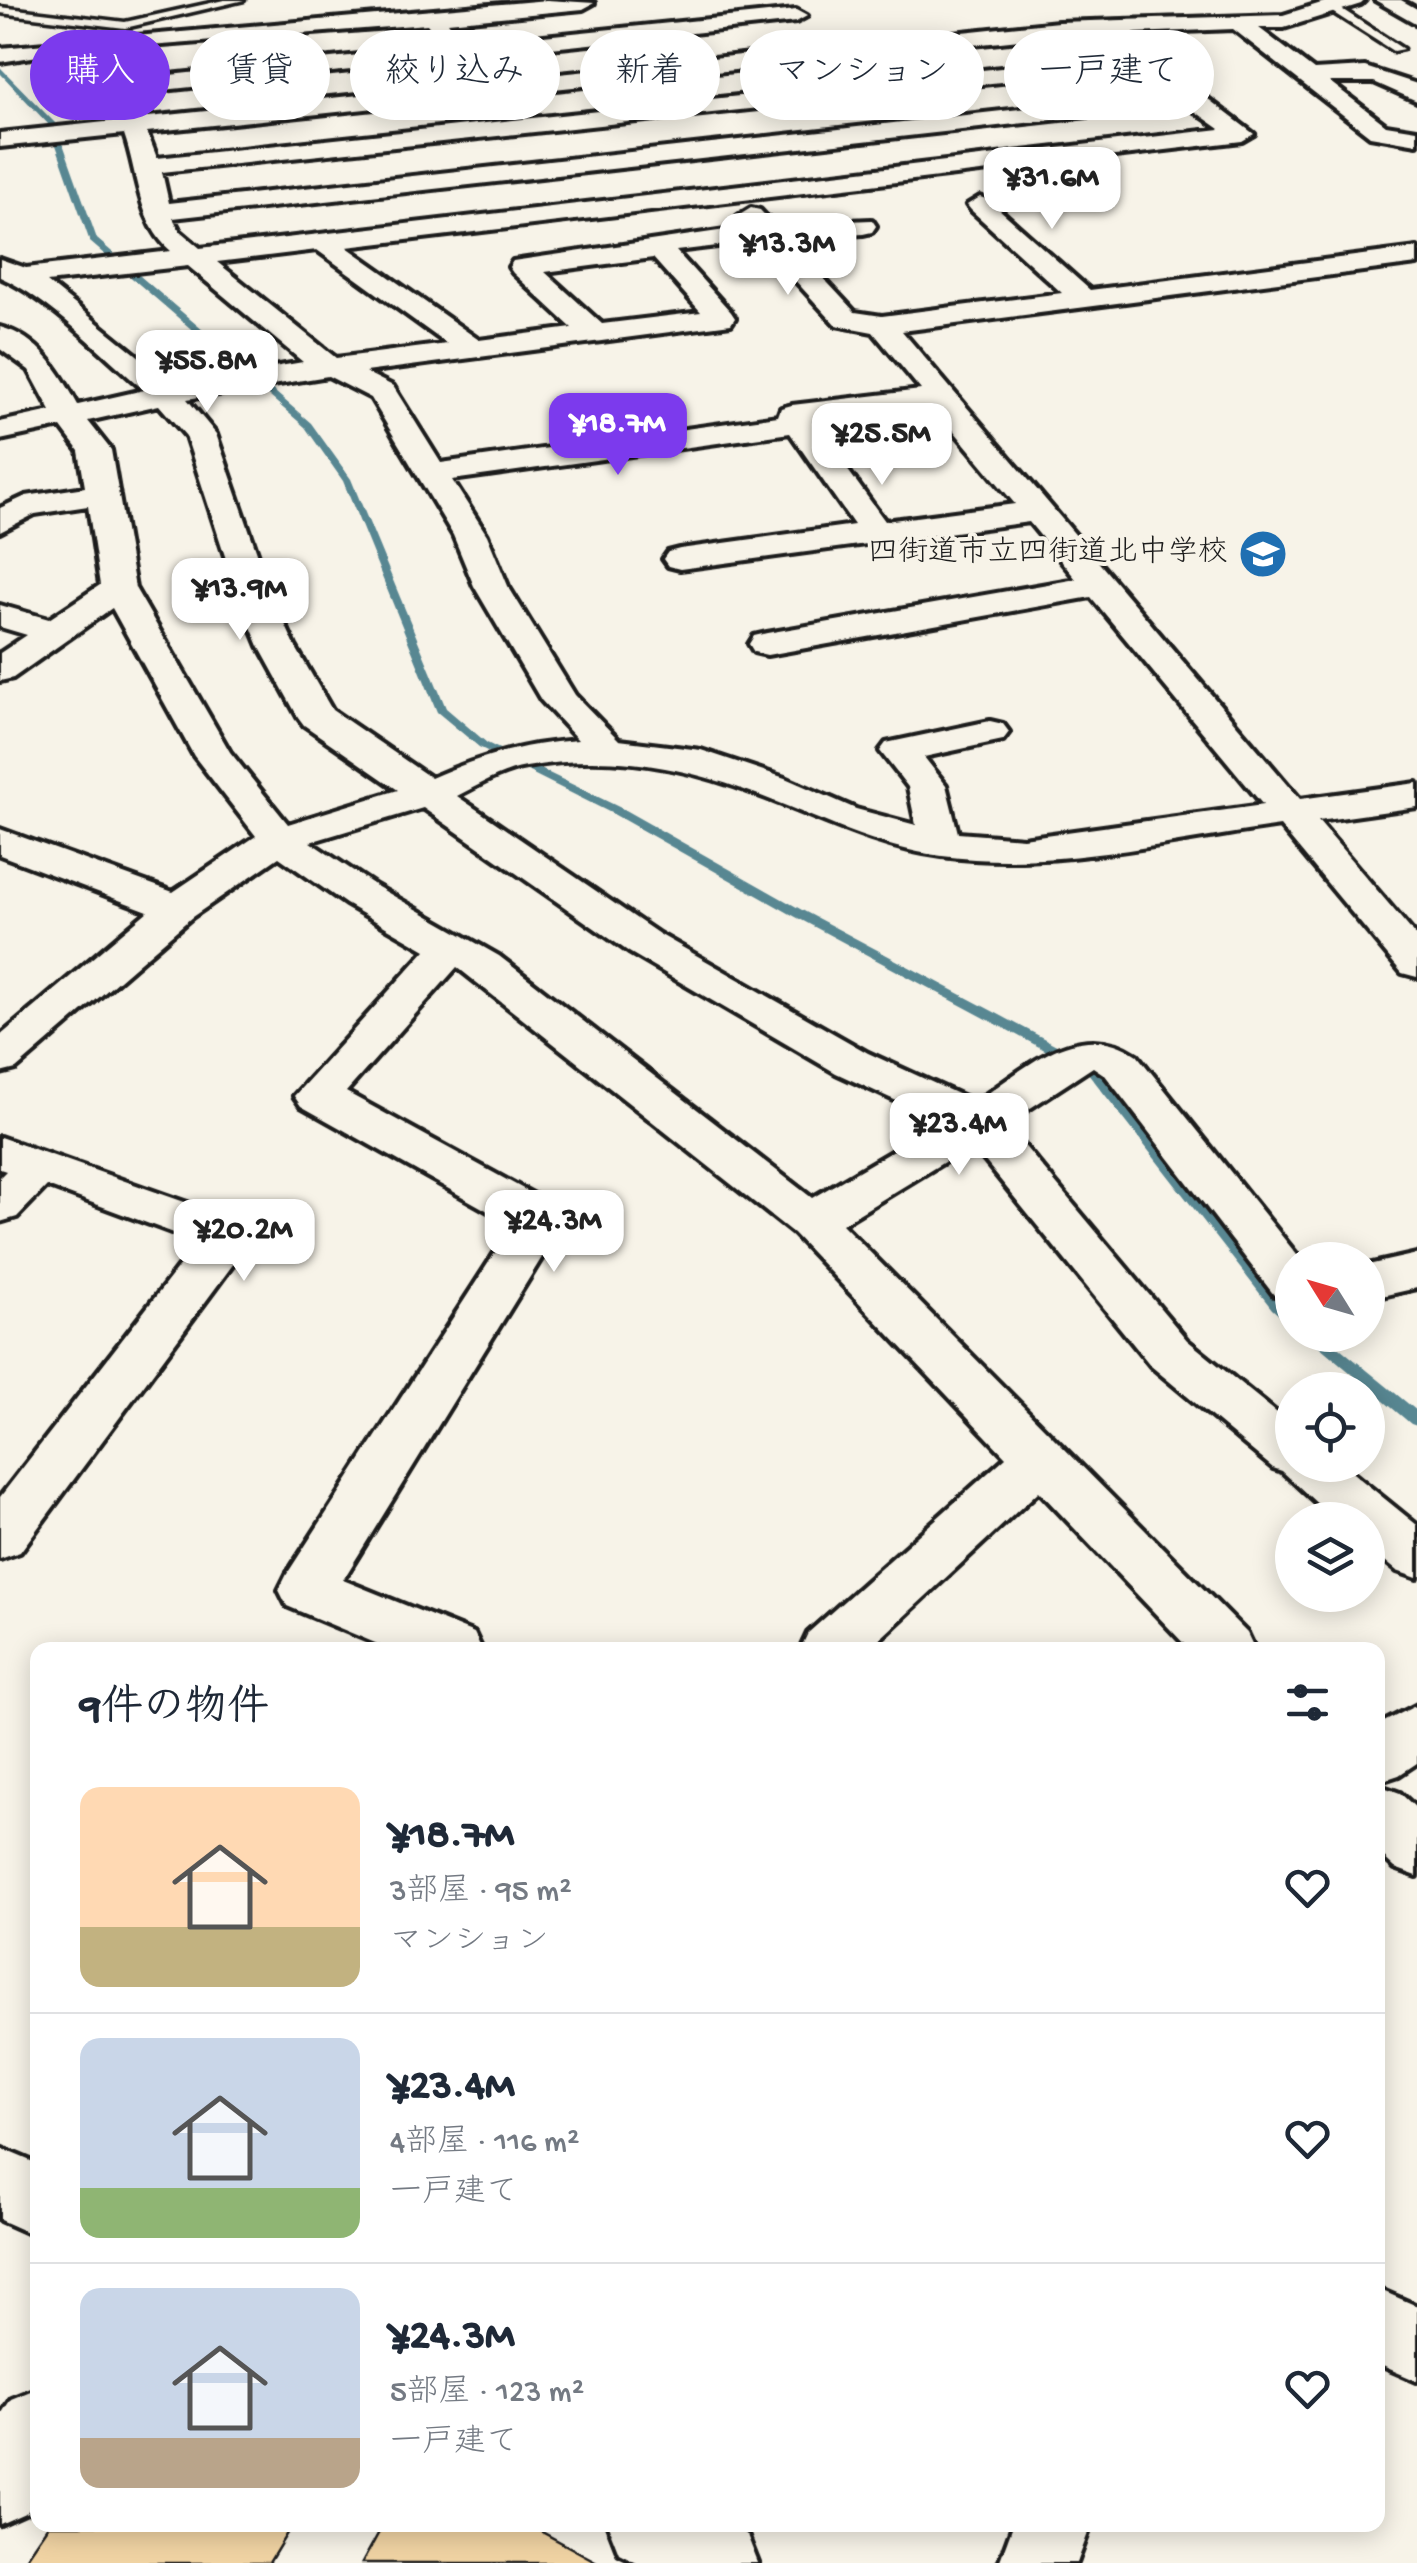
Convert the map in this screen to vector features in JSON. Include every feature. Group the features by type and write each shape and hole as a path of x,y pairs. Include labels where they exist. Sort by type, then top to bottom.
{"street":[{"path":"1386,0 1417,18"},
{"path":"280,30 602,2"},
{"path":"1049,30 1284,22 1344,4"},
{"path":"226,30 298,5"},
{"path":"560,38 793,8 807,30"},
{"path":"1033,11 1058,29"},
{"path":"434,17 445,30"},
{"path":"1240,24 1379,131 1417,137"},
{"path":"0,55 30,50"},
{"path":"170,82 350,62"},
{"path":"560,82 740,64"},
{"path":"1310,77 1389,76 1417,94"},
{"path":"0,140 350,104"},
{"path":"148,166 740,104"},
{"path":"11,272 324,242 1242,134 1214,114"},
{"path":"158,212 1004,117"},
{"path":"126,120 133,126 148,166 158,212 169,236 318,360 382,392 470,535 491,586 559,700 608,750"},
{"path":"509,120 581,213"},
{"path":"890,120 943,170"},
{"path":"730,195 846,319 882,325 1417,256"},
{"path":"980,205 1085,300"},
{"path":"594,332 523,267 767,232 863,226"},
{"path":"324,242 470,346"},
{"path":"0,431 70,418 164,392 250,377 470,346 594,332 606,335 721,318 660,249"},
{"path":"11,272 164,392 202,434 254,593 277,646 317,717 644,943 852,1063 978,1121 1170,1353 1275,1440"},
{"path":"882,325 1417,964"},
{"path":"0,336 40,364 70,418 94,450 118,588 214,756 279,839 361,895 484,965 810,1222 1038,1460 1204,1642"},
{"path":"876,532 792,414 942,397"},
{"path":"430,474 797,422"},
{"path":"0,522 26,506 104,494"},
{"path":"680,559 1037,511"},
{"path":"767,644 1100,585"},
{"path":"0,670 118,588"},
{"path":"0,616 54,632"},
{"path":"940,844 926,785 899,752 990,732"},
{"path":"7,1044 177,908 279,839 430,792 512,759 608,750 688,758 771,786 842,817 940,844 1023,850 1417,795"},
{"path":"0,841 177,908"},
{"path":"434,1642 307,1590 541,1220 317,1096 452,946"},
{"path":"810,1222 1074,1059 1103,1053 1121,1065 1275,1262"},
{"path":"0,1206 20,1159 230,1236 0,1537"},
{"path":"1385,1278 1417,1271"},
{"path":"838,1642 1038,1460"},
{"path":"1327,1482 1417,1556"},
{"path":"1385,1753 1417,1730"},
{"path":"1385,1819 1417,1849"},
{"path":"0,2182 30,2198"},
{"path":"1385,2329 1417,2344"},
{"path":"0,2485 30,2438"},
{"path":"660,2532 718,2563"},
{"path":"1038,2563 1049,2532"}],"lane":[{"path":"142,30 239,0"},
{"path":"1344,4 1397,49"},
{"path":"0,10 115,30"}],"building":[{"path":"43,2532 288,2532 269,2563 22,2563"},
{"path":"379,2532 542,2532 599,2563 362,2563"}],"waterway":[{"path":"0,69 52,124 93,240 308,425 348,481 441,710 483,745 619,812 798,913 1093,1070 1275,1302"},
{"path":"1335,1352 1417,1420"}],"place":[{"name":"四街道市立四街道北中学校","path":"1263,554"}]}
